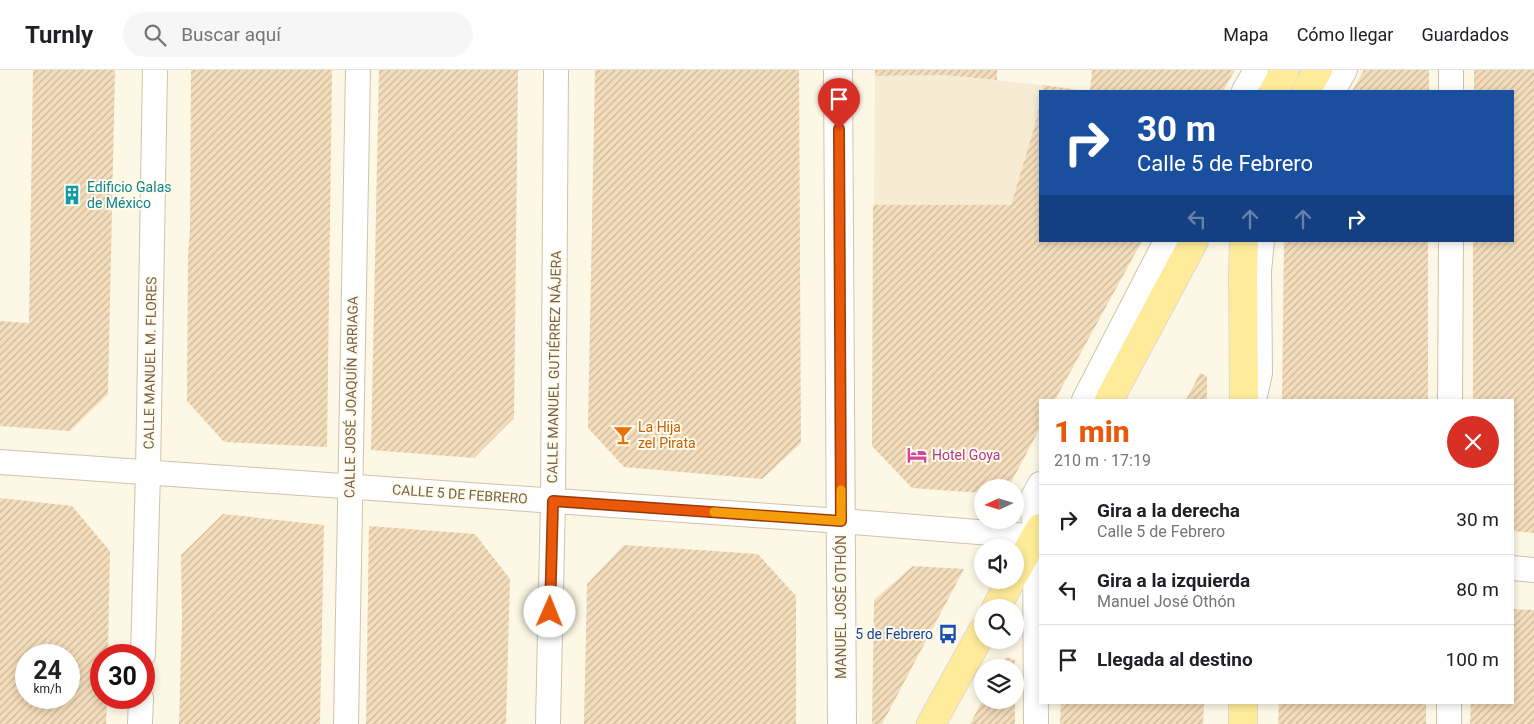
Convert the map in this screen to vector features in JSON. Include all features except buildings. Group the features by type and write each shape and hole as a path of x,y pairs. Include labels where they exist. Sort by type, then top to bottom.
{"main road":[{"path":"1275,90 1285,70"},
{"path":"1307,90 1318,70"},
{"path":"1109,399 1193,242"},
{"path":"1244,242 1244,399"},
{"path":"1024,558 1038,534"},
{"path":"931,724 974,646"},
{"path":"1243,704 1243,724"}],"street":[{"name":"CALLE MANUEL M. FLORES","path":"142,644 148,472 155,70"},
{"name":"CALLE JOSÉ JOAQUÍN ARRIAGA","path":"346,724 358,70"},
{"name":"CALLE MANUEL GUTIÉRREZ NÁJERA","path":"548,724 553,501 556,70"},
{"name":"MANUEL JOSÉ OTHÓN","path":"838,70 842,724"},
{"path":"1245,90 1256,70"},
{"path":"1334,90 1345,70"},
{"path":"1451,70 1451,90"},
{"path":"1085,399 1165,242"},
{"path":"1254,399 1260,374 1259,271 1262,242"},
{"path":"1450,399 1451,242"},
{"name":"CALLE 5 DE FEBRERO","path":"0,462 1038,534"},
{"path":"1036,724 1038,534 1032,499 1039,486"},
{"path":"1514,568 1534,570"},
{"path":"1449,704 1449,724"},
{"path":"140,724 141,709"}],"shaded area":[{"path":"943,75 1043,85 1042,90 1039,90 1039,106 1036,121 1011,205 874,205 875,76"}],"slow traffic":[{"path":"714,512 841,521 841,490"}],"place":[{"name":"Edificio Galas de México","path":"72,195"},
{"name":"La Hija zel Pirata","path":"623,435"},
{"name":"Hotel Goya","path":"917,455"},
{"name":"5 de Febrero","path":"948,634"}],"route":[{"path":"550,612 553,501 841,521 839,129"}]}
